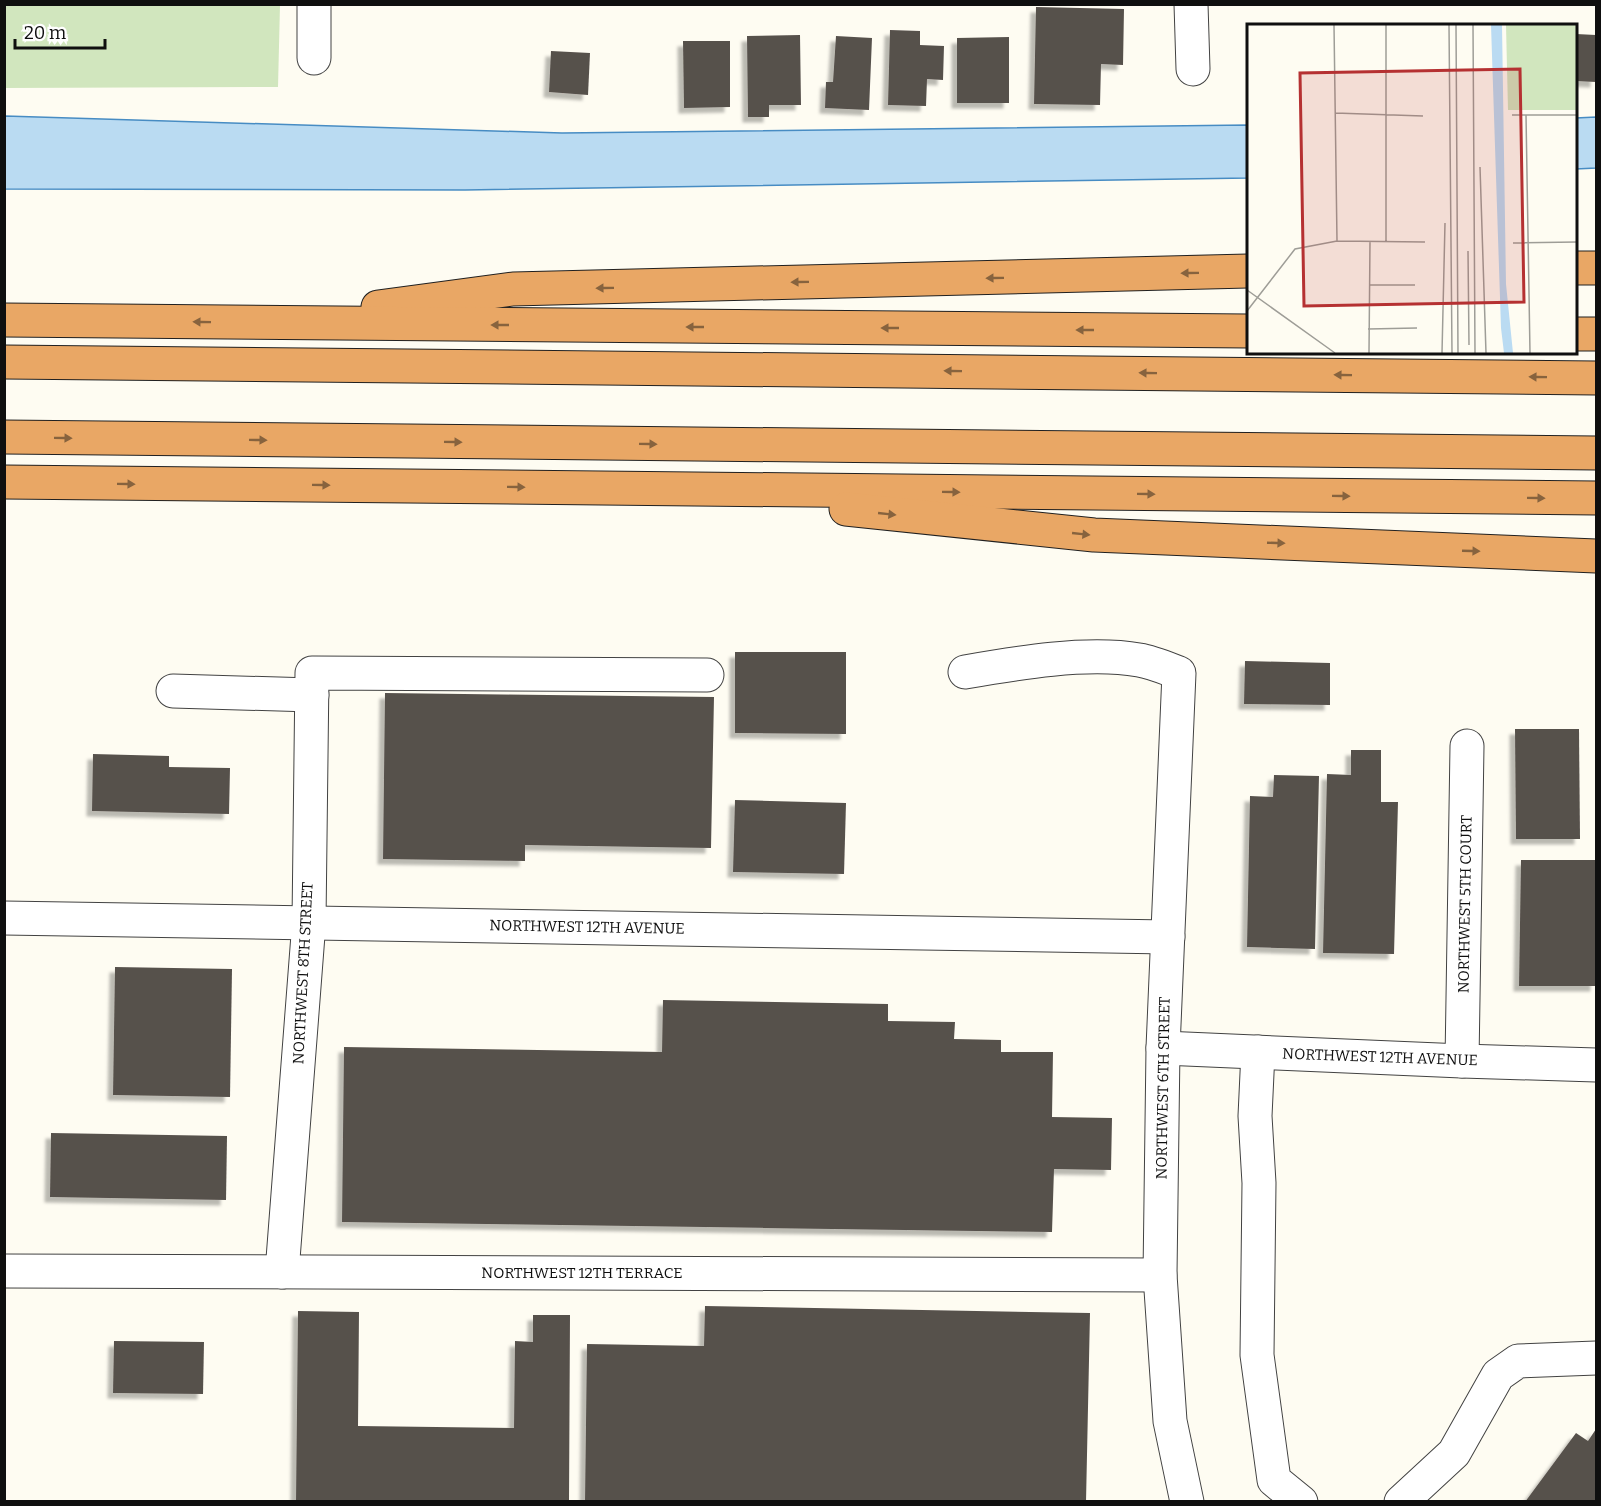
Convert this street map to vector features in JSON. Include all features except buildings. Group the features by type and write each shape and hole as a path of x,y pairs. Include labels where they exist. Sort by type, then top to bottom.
{"highway":[{"path":"1577,268 1596,268"},
{"path":"261,323 513,289 1247,271"},
{"path":"4,320 1247,331"},
{"path":"1577,334 1596,334"},
{"path":"4,362 1596,378"},
{"path":"4,437 1596,453"},
{"path":"4,482 1596,498"},
{"path":"641,488 1094,535 1596,556"}],"street":[{"path":"314,4 314,58"},
{"path":"1191,4 1193,69"},
{"name":"NORTHWEST 6TH STREET","path":"965,672 1016,663 1106,656 1142,660 1179,673 1163,1048 1160,1275 1170,1420 1187,1502"},
{"path":"173,692 312,684 707,675"},
{"name":"NORTHWEST 8TH STREET","path":"282,1272 309,922 312,684"},
{"name":"NORTHWEST 5TH COURT","path":"1462,1061 1467,746"},
{"name":"NORTHWEST 12TH AVENUE","path":"4,918 1168,937"},
{"name":"NORTHWEST 12TH AVENUE","path":"1163,1048 1596,1065"},
{"path":"1258,1052 1255,1116 1259,1183 1257,1355 1274,1480 1301,1502"},
{"name":"NORTHWEST 12TH TERRACE","path":"4,1271 1160,1275"},
{"path":"1401,1502 1454,1453 1498,1375 1518,1361 1596,1358"}],"green space":[{"path":"4,5 280,5 278,87 5,88"}],"water":[{"path":"5,116 562,133 1247,125 1247,178 465,190 5,189"},
{"path":"1596,117 1596,168 1577,169 1577,118"}]}
